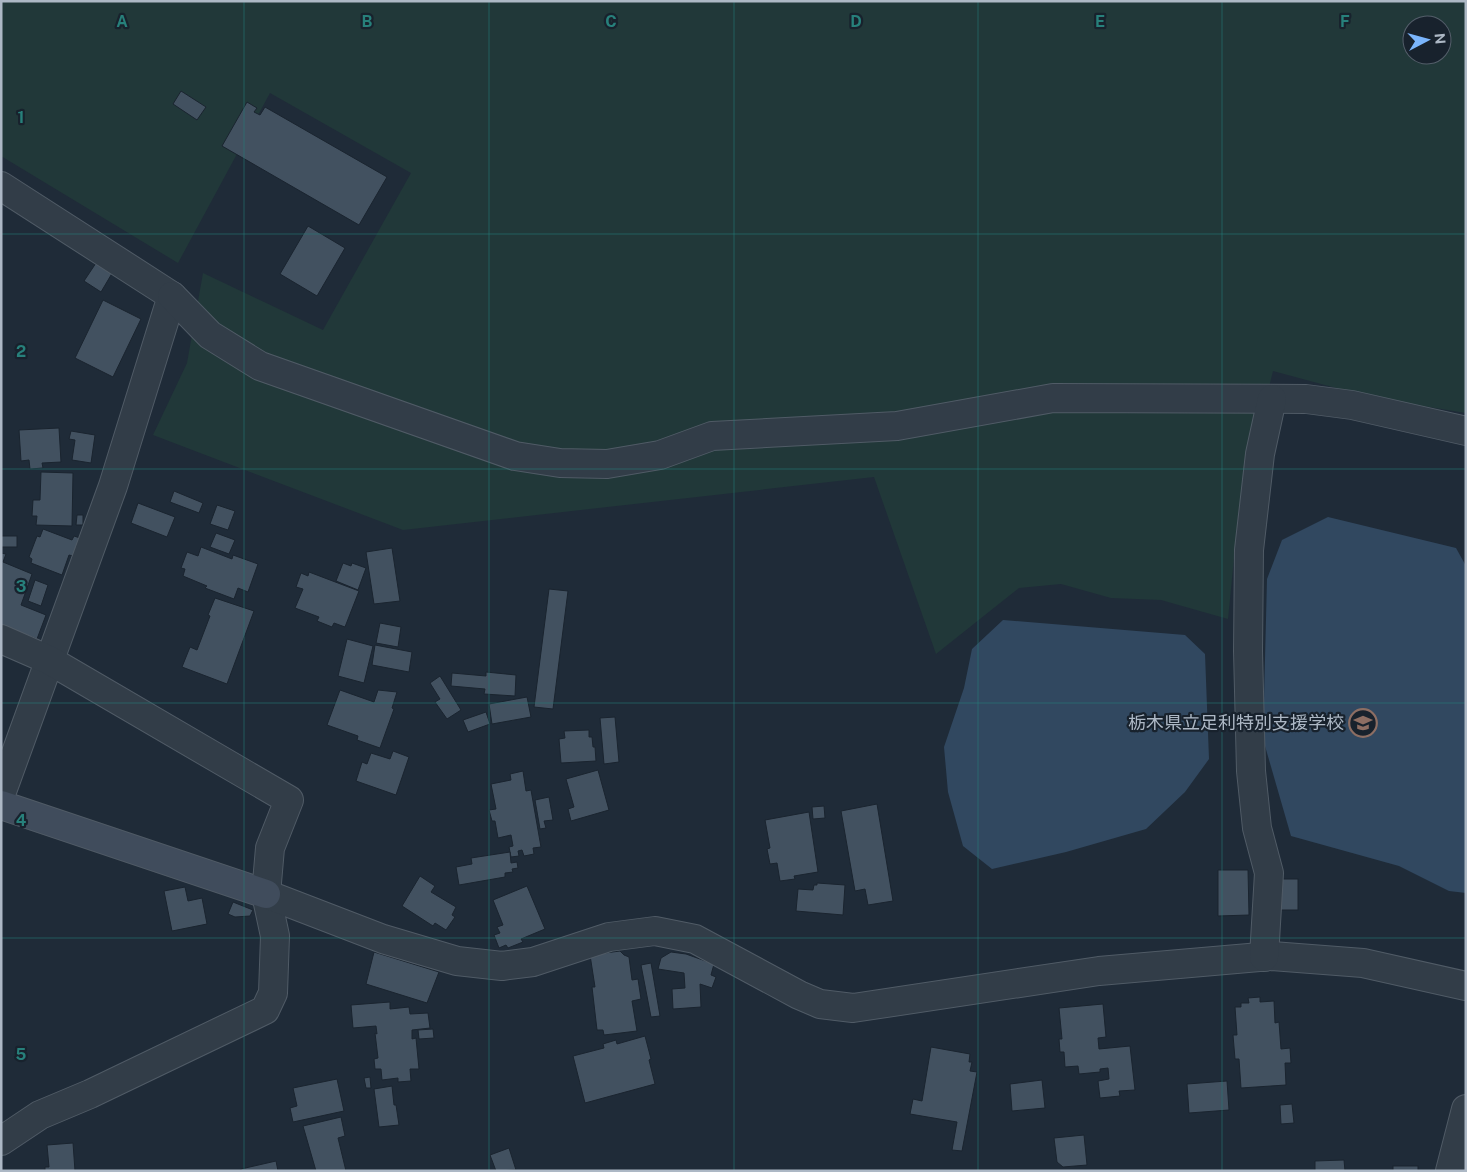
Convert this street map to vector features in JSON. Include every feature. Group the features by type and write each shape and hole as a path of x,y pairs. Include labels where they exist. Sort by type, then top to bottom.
{"street":[{"path":"1,186 172,296 210,335 260,366 515,456 560,463 607,464 660,455 712,436 897,426 1052,398 1306,398 1352,405 1466,431"},
{"path":"1,794 113,486 172,296"},
{"path":"1264,957 1269,873 1257,828 1251,771 1248,578 1249,550 1260,454 1272,398"},
{"path":"1,639 49,660 289,800 270,848 266,894 275,936 273,993 265,1010 90,1094 40,1115 1,1141"},
{"path":"1,805 266,894 383,939 457,961 502,966 533,962 609,937 655,931 695,939 799,995 820,1004 853,1008 1099,971 1272,956 1363,963 1466,986"},
{"path":"1450,1171 1466,1109"}],"green space":[{"path":"1,1 1466,1 1466,413 1373,398 1273,371 1239,508 1228,619 1161,600 1111,598 1061,584 1019,588 936,654 874,477 403,530 153,435 187,363 203,273 323,330 411,173 270,93 178,263 1,156"}],"water":[{"name":"栃木県立足利特別支援学校","path":"1328,517 1456,548 1466,566 1466,893 1449,891 1399,866 1291,836 1263,739 1267,579 1282,540"},
{"path":"1003,620 1185,635 1205,654 1209,759 1185,792 1146,829 1066,852 992,869 963,846 948,792 944,747 964,688 972,649"}],"building":[{"path":"181,91 206,107 197,120 173,104"},
{"path":"247,102 257,108 254,112 260,115 265,107 387,177 359,225 222,146"},
{"path":"308,226 345,248 317,296 280,274"},
{"path":"98,260 114,270 101,292 84,281"},
{"path":"103,300 141,319 113,377 75,358"},
{"path":"59,428 61,462 42,463 43,468 30,469 29,460 21,461 19,430"},
{"path":"71,431 95,435 91,463 72,460 75,440 69,439"},
{"path":"41,472 73,473 72,526 36,525 37,516 32,516 33,500 40,500"},
{"path":"174,491 203,503 199,513 170,502"},
{"path":"138,503 175,517 167,537 131,523"},
{"path":"217,505 235,511 228,530 210,524"},
{"path":"77,515 83,515 83,525 76,525"},
{"path":"43,529 72,540 74,536 80,538 73,556 69,555 62,575 31,563 32,559 29,557 37,536 40,537"},
{"path":"216,533 235,540 229,554 210,547"},
{"path":"1,536 17,536 17,547 1,547"},
{"path":"201,547 232,559 233,555 258,564 248,592 238,588 234,599 205,588 207,586 183,576 185,569 181,568 187,552 198,556"},
{"path":"392,548 400,601 374,604 366,552"},
{"path":"1,553 6,554 3,562 32,574 21,605 46,615 37,639 1,625"},
{"path":"343,563 351,566 352,563 366,568 358,590 336,581"},
{"path":"309,572 359,591 345,627 334,623 332,627 317,621 319,617 295,608 303,589 296,587 301,573 308,576"},
{"path":"35,580 48,585 41,606 28,601"},
{"path":"549,589 568,591 553,709 534,707"},
{"path":"215,598 254,611 227,684 182,667 190,647 197,650"},
{"path":"380,623 401,627 398,647 376,643"},
{"path":"347,639 373,646 364,683 338,676"},
{"path":"375,645 412,652 409,672 372,665"},
{"path":"486,672 516,675 515,696 484,694 485,689 451,686 452,673 486,676"},
{"path":"440,676 461,710 447,719 435,702 440,699 430,683"},
{"path":"340,690 374,702 378,690 397,692 392,708 394,709 380,748 357,740 358,736 327,725"},
{"path":"527,697 531,717 492,724 489,704"},
{"path":"486,712 490,724 468,732 463,720"},
{"path":"615,717 619,762 604,764 600,718"},
{"path":"589,730 589,737 592,737 593,747 595,747 596,761 561,763 559,739 565,738 564,731"},
{"path":"393,751 409,757 396,795 356,781 362,762 367,764 371,753 390,759"},
{"path":"598,770 609,810 571,821 568,809 574,807 566,779"},
{"path":"523,771 526,791 531,790 541,847 533,848 534,854 524,856 522,850 518,851 519,856 511,857 509,847 513,846 511,835 498,838 495,821 492,821 489,810 496,809 491,784 511,780 510,774"},
{"path":"549,797 553,820 544,821 546,828 540,829 535,800"},
{"path":"877,804 893,901 868,905 865,889 855,891 841,811"},
{"path":"824,806 825,818 813,819 812,807"},
{"path":"809,812 818,872 794,876 795,879 780,881 777,863 770,864 767,849 770,848 765,820"},
{"path":"510,852 511,863 517,862 518,868 512,869 513,872 505,873 505,877 459,885 456,867 472,864 471,858"},
{"path":"1218,870 1248,870 1249,915 1218,916"},
{"path":"420,876 435,886 431,892 456,907 452,915 455,917 446,930 435,923 433,926 402,906"},
{"path":"1278,879 1298,879 1298,910 1278,910"},
{"path":"817,883 845,885 843,915 796,911 798,889 813,890 814,885 817,885"},
{"path":"527,886 545,929 521,939 523,942 508,948 506,945 499,948 494,935 500,933 497,927 503,925 493,900"},
{"path":"185,887 188,901 202,898 207,924 172,931 164,891"},
{"path":"233,902 253,910 250,916 235,917 228,914"},
{"path":"620,951 629,957 632,980 638,979 641,999 632,1001 637,1031 604,1035 603,1030 597,1030 592,987 595,987 590,955"},
{"path":"374,952 439,972 427,1003 366,984"},
{"path":"671,952 686,954 714,964 711,975 716,977 712,988 700,984 701,1007 673,1009 672,989 685,988 684,973 658,969 661,958"},
{"path":"651,963 660,1016 651,1017 641,965"},
{"path":"1260,997 1260,1002 1274,1001 1275,1023 1279,1022 1281,1049 1290,1048 1291,1063 1285,1063 1286,1085 1241,1088 1239,1059 1235,1059 1233,1035 1237,1035 1235,1007 1241,1007 1241,1003 1249,1003 1248,998"},
{"path":"390,1002 390,1009 409,1007 410,1014 428,1013 430,1028 412,1030 412,1039 416,1038 419,1069 410,1069 411,1081 398,1082 398,1078 382,1080 381,1069 375,1069 374,1059 378,1058 376,1026 353,1028 351,1005"},
{"path":"1103,1004 1106,1037 1098,1038 1099,1049 1130,1046 1135,1090 1119,1091 1120,1096 1100,1098 1098,1081 1109,1079 1108,1068 1100,1069 1100,1072 1079,1074 1078,1066 1065,1067 1064,1052 1060,1052 1059,1039 1062,1039 1059,1008"},
{"path":"433,1029 434,1038 419,1039 418,1030"},
{"path":"645,1036 655,1084 585,1103 573,1056 604,1048 603,1044 616,1040 617,1044"},
{"path":"931,1047 970,1054 969,1062 972,1062 970,1071 977,1072 962,1151 952,1150 957,1122 910,1114 913,1099 922,1101"},
{"path":"370,1077 371,1088 366,1088 364,1078"},
{"path":"337,1079 344,1111 293,1122 290,1108 297,1106 293,1088"},
{"path":"1042,1080 1045,1108 1012,1111 1010,1084"},
{"path":"1227,1081 1229,1110 1189,1113 1187,1084"},
{"path":"392,1086 399,1125 379,1127 374,1089"},
{"path":"1292,1104 1294,1123 1281,1124 1280,1105"},
{"path":"341,1117 345,1136 338,1138 346,1171 316,1171 303,1126"},
{"path":"1084,1135 1087,1165 1063,1167 1057,1162 1054,1138"},
{"path":"73,1143 75,1171 45,1171 45,1167 49,1167 47,1145"},
{"path":"509,1148 516,1170 496,1171 490,1155"},
{"path":"1344,1160 1345,1171 1315,1171 1315,1161"},
{"path":"276,1161 278,1171 241,1171 241,1169"},
{"path":"1393,1166 1418,1166 1418,1171 1393,1171"}],"place":[{"name":"栃木県立足利特別支援学校","path":"1363,723"}]}
